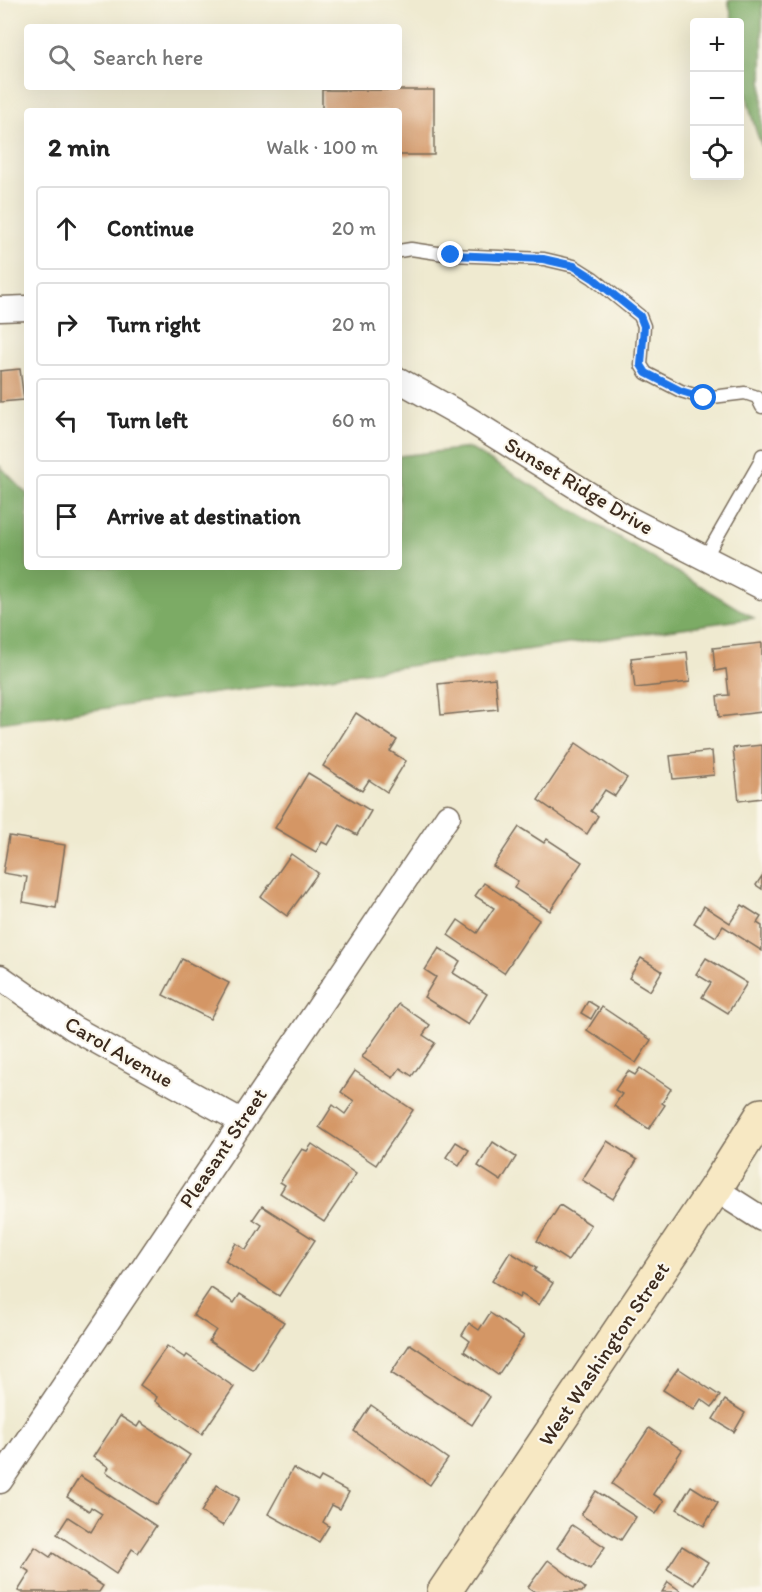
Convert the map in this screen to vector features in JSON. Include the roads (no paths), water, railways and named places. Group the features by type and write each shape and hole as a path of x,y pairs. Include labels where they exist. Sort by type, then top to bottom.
{"main road":[{"name":"West Washington Street","path":"444,1592 715,1189 762,1115"}],"street":[{"path":"0,309 24,308"},
{"name":"Sunset Ridge Drive","path":"402,382 465,417 625,517 762,587"},
{"name":"Pleasant Street","path":"0,1481 448,816"},
{"name":"Carol Avenue","path":"0,977 73,1028 242,1121"},
{"path":"715,1189 762,1219"}],"lane":[{"path":"402,250 411,249 451,255 543,259 574,266 593,278 640,316 644,326 641,365 646,373 681,391 704,398 745,393 757,397 762,407"},
{"path":"705,558 762,455"}]}
